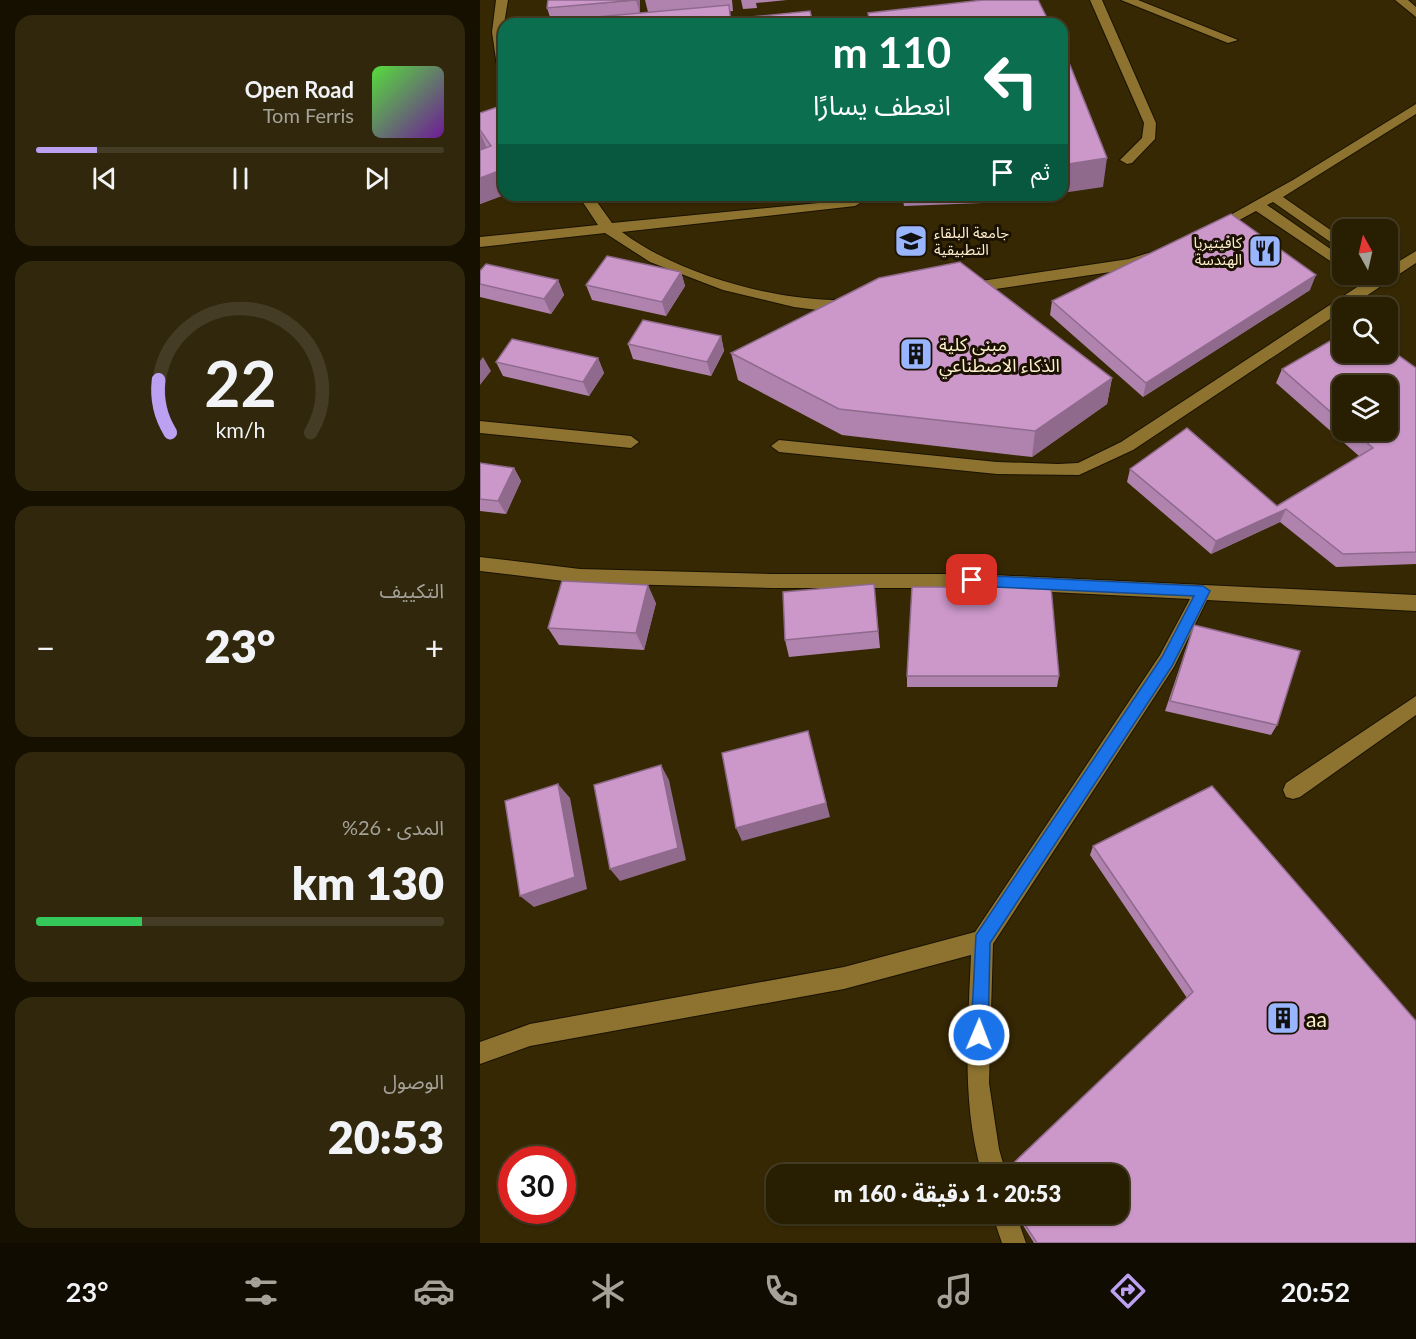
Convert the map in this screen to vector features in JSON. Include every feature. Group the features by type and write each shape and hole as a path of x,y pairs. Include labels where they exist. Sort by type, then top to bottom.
{"street":[{"path":"500,18 502,0"},
{"path":"1096,0 1150,123 1148,139 1127,160"},
{"path":"1127,0 1232,40"},
{"path":"1401,0 1416,13"},
{"path":"1204,233 1257,206 1416,108"},
{"path":"1273,196 1332,238"},
{"path":"589,201 609,229 649,255 694,275 806,304 839,306 863,303"},
{"path":"480,242 855,202"},
{"path":"1257,206 1332,257"},
{"path":"950,291 1131,264 1164,252"},
{"path":"1398,267 1416,256"},
{"path":"779,446 997,468 1079,469 1127,446 1372,285"},
{"path":"480,427 631,442"},
{"path":"480,564 580,576 772,581 972,580 1416,603"},
{"path":"991,1164 978,1083 982,941 1167,661 1203,591"},
{"path":"1293,790 1416,704"},
{"path":"480,1053 530,1035 844,978 982,941"},
{"path":"1007,1224 1014,1243"}],"building":[{"path":"548,0 636,0 547,8"},
{"path":"983,0 1038,0 1047,18 869,18 868,13"},
{"path":"729,5 730,18 585,18"},
{"path":"810,11 812,18 751,18"},
{"path":"1068,61 1070,65 1107,158 1068,164"},
{"path":"498,107 498,171 480,178 480,150 491,146 480,130 480,113"},
{"path":"1231,214 1316,275 1146,383 1052,301"},
{"path":"607,256 681,272 662,302 586,285"},
{"name":"مبنى كلية الذكاء الاصطناعي","path":"960,262 1112,378 1035,431 839,409 731,353 879,278"},
{"path":"486,264 558,280 544,299 480,284 480,271"},
{"path":"643,320 721,336 707,362 628,344"},
{"path":"512,339 598,358 583,382 496,362"},
{"path":"1332,340 1332,363 1398,363 1398,355 1416,368 1416,552 1343,554 1286,509 1216,541 1130,469 1187,428 1277,506 1373,448 1365,441 1398,441 1398,375 1332,375 1332,413 1282,369"},
{"path":"480,463 514,468 498,501 480,499"},
{"path":"562,581 648,585 636,633 548,628"},
{"path":"874,584 878,631 785,640 783,592"},
{"path":"912,587 1051,587 1059,676 907,676"},
{"path":"1194,625 1300,651 1277,725 1170,701"},
{"path":"808,731 826,803 736,828 722,753"},
{"path":"661,765 678,848 610,869 594,785"},
{"path":"558,784 575,877 520,896 505,801"},
{"name":"aa","path":"1212,786 1416,1021 1416,1243 1037,1243 1025,1224 1129,1224 1129,1164 1012,1164 1193,992 1093,846"}],"place":[{"name":"جامعة البلقاء التطبيقية","path":"911,241"},
{"name":"كافيتيريا الهندسة","path":"1265,251"},
{"name":"مبنى كلية الذكاء الاصطناعي","path":"916,354"},
{"name":"aa","path":"1283,1018"}],"route":[{"path":"972,580 1203,591 1167,661 982,941 979,1035"}]}
